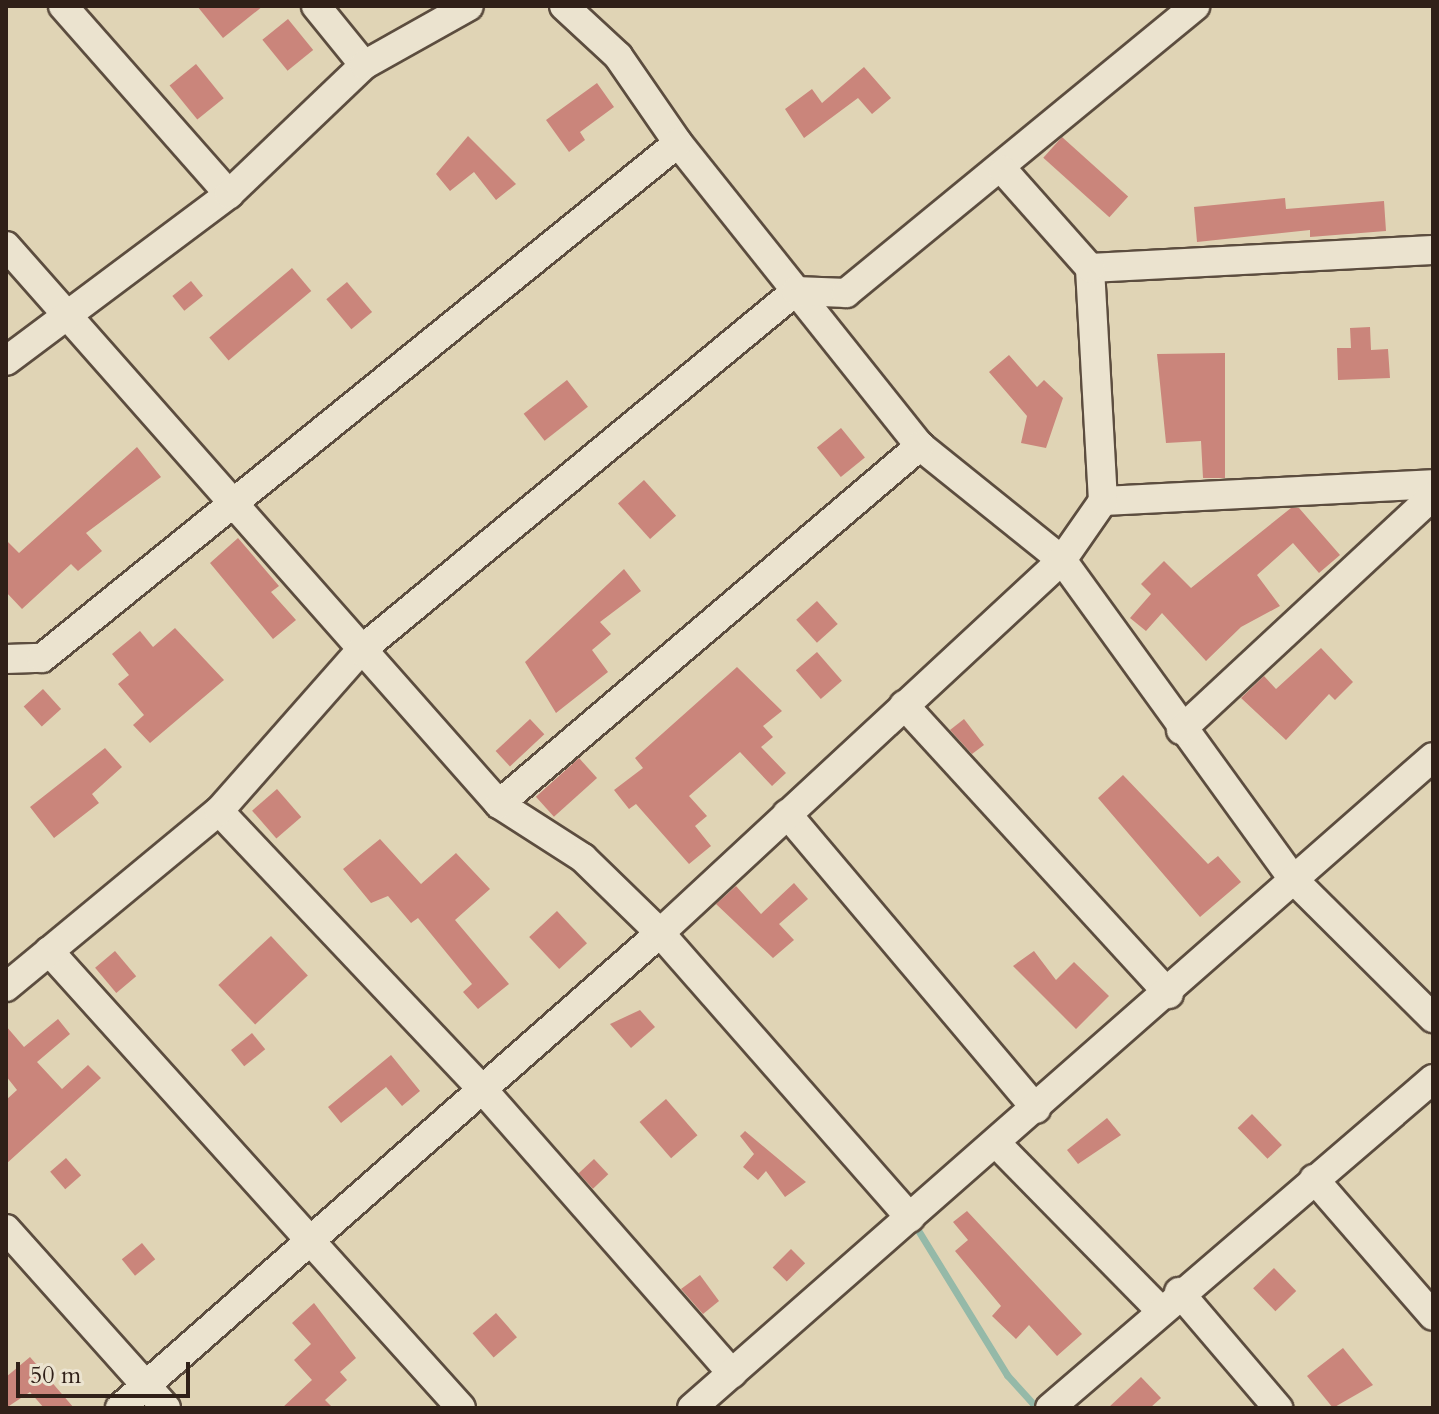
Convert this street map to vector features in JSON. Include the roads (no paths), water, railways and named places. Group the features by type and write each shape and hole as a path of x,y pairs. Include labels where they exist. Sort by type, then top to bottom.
{"street":[{"path":"63,6 229,194"},
{"path":"316,6 364,65"},
{"path":"6,361 70,319 229,194 364,65 469,6"},
{"path":"564,6 618,56 678,143 920,446 1062,560 1181,730 1294,880 1433,1018"},
{"path":"6,987 219,811 360,651 796,291 846,293 1003,170 1195,6"},
{"path":"6,659 42,658 678,143"},
{"path":"120,1408 660,933 1062,560 1103,501 1090,268 1003,170"},
{"path":"6,246 237,502 360,651 499,804 583,858 660,933 910,1218"},
{"path":"1090,268 1433,250"},
{"path":"499,804 920,446"},
{"path":"1103,501 1433,484"},
{"path":"1181,730 1433,496"},
{"path":"904,705 1169,994"},
{"path":"692,1408 1169,994 1433,757"},
{"path":"219,811 484,1091 732,1373"},
{"path":"787,814 1036,1109"},
{"path":"49,951 315,1239 461,1408"},
{"path":"1050,1408 1169,1301 1433,1079"},
{"path":"996,1143 1169,1301 1278,1408"},
{"path":"1314,1179 1433,1316"},
{"path":"6,1229 147,1383 166,1408"}],"waterway":[{"path":"913,1222 1007,1375 1037,1408"}]}
